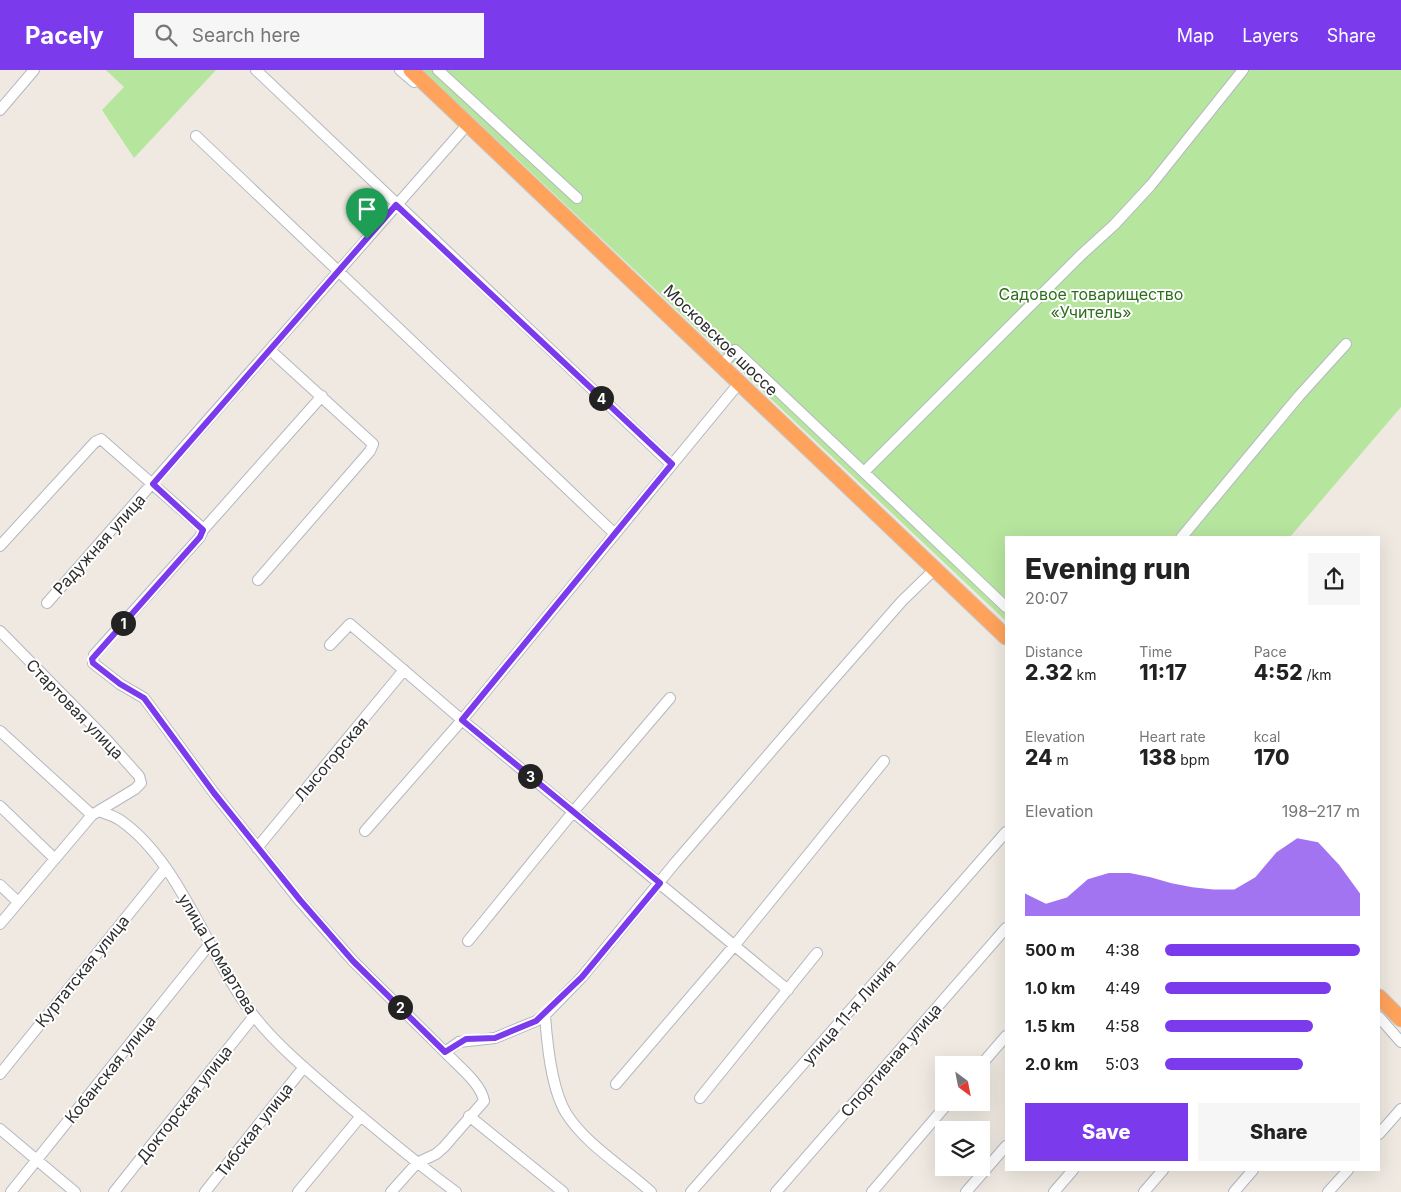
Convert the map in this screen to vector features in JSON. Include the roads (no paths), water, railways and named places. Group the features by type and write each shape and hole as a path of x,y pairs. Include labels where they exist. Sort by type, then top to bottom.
{"highway":[{"name":"Московское шоссе","path":"411,70 466,126 722,364 1005,636"},
{"path":"1380,997 1401,1019"}],"street":[{"path":"0,110 34,70"},
{"path":"256,70 396,205 672,464"},
{"path":"400,70 466,126"},
{"path":"438,70 577,198"},
{"path":"864,472 1120,218 1151,185 1243,70"},
{"name":"Радужная улица","path":"46,603 153,484 466,126"},
{"path":"196,136 337,273 615,534"},
{"path":"1183,536 1299,396 1346,344"},
{"path":"258,580 370,450 373,444 270,350"},
{"path":"722,364 735,350 1005,606"},
{"path":"365,831 462,720 740,382"},
{"path":"322,396 203,530 200,537 94,655 93,663 120,684 144,698 257,848 353,961 445,1052 482,1094 484,1101 436,1154 417,1163 391,1192"},
{"path":"0,546 95,442 101,439 203,530"},
{"path":"445,1052 459,1042 495,1038 536,1021 544,1015 582,977 816,698 902,601 935,569"},
{"path":"330,645 350,624 462,720 788,990"},
{"name":"Стартовая улица","path":"0,631 106,739 139,776 141,783 136,789 95,813"},
{"name":"Лысогорская","path":"257,848 404,670"},
{"path":"468,941 573,812 670,698"},
{"name":"улица Цомартова","path":"0,731 95,813 118,819 137,834 165,869 183,896 209,945 254,1016 304,1067 417,1163 456,1192"},
{"path":"616,1084 734,946 884,761"},
{"path":"0,806 55,859"},
{"path":"0,924 17,901 95,813"},
{"name":"улица 11-я Линия","path":"691,1192 1005,833"},
{"name":"Куртатская улица","path":"0,1074 165,869"},
{"path":"0,885 17,901"},
{"name":"Спортивная улица","path":"776,1192 1005,929"},
{"name":"Кобанская улица","path":"11,1192 209,945"},
{"path":"700,1098 817,953"},
{"path":"544,1015 556,1085 566,1112 592,1142 651,1192"},
{"name":"Докторская улица","path":"114,1192 254,1016"},
{"path":"1380,1021 1401,1042"},
{"path":"989,1056 1005,1037"},
{"name":"Тибская улица","path":"205,1192 304,1067"},
{"path":"1380,1133 1401,1109"},
{"path":"872,1192 941,1111"},
{"path":"298,1192 361,1116"},
{"path":"469,1116 563,1192"},
{"path":"0,1129 74,1192"},
{"path":"966,1192 1005,1147"},
{"path":"1054,1192 1072,1171"},
{"path":"1144,1192 1162,1171"},
{"path":"1234,1192 1252,1171"},
{"path":"1328,1192 1347,1171"}],"park label":[{"name":"Садовое товарищество «Учитель»","path":"1091,303"}]}
